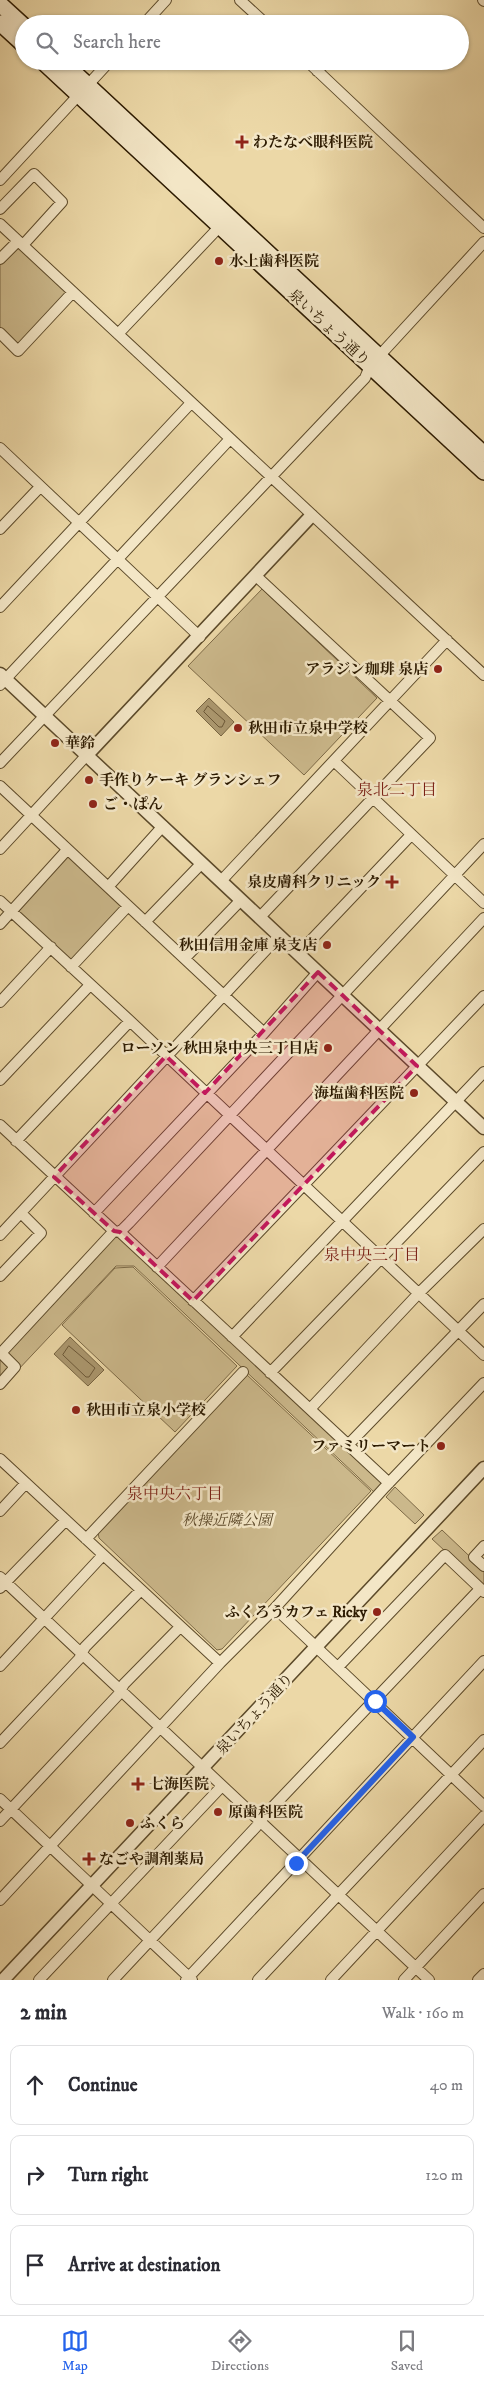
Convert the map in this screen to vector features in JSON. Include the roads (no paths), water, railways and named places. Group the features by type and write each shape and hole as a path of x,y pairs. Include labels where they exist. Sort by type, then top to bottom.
{"main road":[{"path":"0,4 15,18"},
{"path":"0,23 15,36"},
{"name":"泉いちょう通り","path":"55,70 84,90 374,361 484,472"},
{"name":"泉いちょう通り","path":"69,70 84,90"},
{"name":"泉いちょう通り","path":"374,361 484,454"}],"street":[{"path":"152,15 166,0"},
{"path":"240,0 256,15"},
{"path":"0,180 102,70"},
{"path":"318,71 484,228"},
{"path":"0,208 34,174 62,202 0,260"},
{"path":"118,334 224,221"},
{"path":"0,224 484,675"},
{"path":"0,763 43,715 365,378 374,361 484,242"},
{"path":"1,335 18,351 73,292"},
{"path":"0,607 191,403"},
{"path":"230,439 2,680 43,715 163,826 484,1128"},
{"path":"1,450 200,637"},
{"path":"0,529 40,487"},
{"path":"0,849 312,516"},
{"path":"256,576 430,738 260,917"},
{"path":"221,881 447,640"},
{"path":"334,761 484,903"},
{"path":"0,786 264,1033"},
{"path":"108,887 163,826"},
{"path":"299,953 411,835"},
{"path":"0,1384 15,1367 0,1353 484,844"},
{"path":"0,924 67,850"},
{"path":"145,922 202,863"},
{"path":"184,958 241,900"},
{"path":"0,901 484,1355"},
{"path":"71,967 128,906"},
{"path":"157,1267 484,918"},
{"path":"0,1235 280,936"},
{"path":"0,1002 50,947"},
{"path":"94,1213 205,1093 264,1033 318,972"},
{"path":"0,1080 90,985"},
{"path":"193,1301 484,996"},
{"path":"16,1141 130,1021"},
{"path":"232,1337 484,1072"},
{"path":"0,1125 54,1177 157,1267 389,1482"},
{"path":"270,1373 380,1257 484,1152"},
{"path":"0,1276 41,1233 20,1213"},
{"path":"310,1409 419,1293 484,1229"},
{"path":"348,1445 484,1304"},
{"path":"86,1539 243,1372"},
{"path":"0,1900 220,1663 275,1608 389,1482 484,1383"},
{"path":"0,1459 220,1663"},
{"name":"泉いちょう通り","path":"10,1978 91,1886 484,1468"},
{"path":"0,1511 26,1483"},
{"path":"66,1520 2,1583 81,1652 429,1980"},
{"path":"484,1546 474,1557 484,1566"},
{"path":"0,1666 103,1555"},
{"path":"112,1980 260,1821 482,1591 445,1555 338,1667"},
{"path":"0,1743 79,1659 81,1652 142,1590"},
{"path":"275,1608 484,1806"},
{"path":"0,1821 118,1695 120,1689 180,1627"},
{"path":"0,1799 189,1979 484,1661"},
{"path":"258,1980 484,1740"},
{"path":"40,1980 222,1786"},
{"path":"331,1980 484,1816"},
{"path":"404,1980 484,1894"},
{"path":"478,1980 484,1974"}],"water":[{"path":"209,698 234,722 221,736 196,711"},
{"path":"70,1337 104,1370 88,1386 54,1354"}],"place":[{"name":"わたなべ眼科医院","path":"242,142"},
{"name":"水上歯科医院","path":"219,261"},
{"name":"アラジン珈琲 泉店","path":"438,669"},
{"name":"秋田市立泉中学校","path":"238,728"},
{"name":"華鈴","path":"55,743"},
{"name":"手作りケーキ グランシェフ","path":"89,780"},
{"name":"ご・ぱん","path":"93,804"},
{"name":"泉皮膚科クリニック","path":"392,882"},
{"name":"秋田信用金庫 泉支店","path":"327,945"},
{"name":"ローソン 秋田泉中央三丁目店","path":"328,1048"},
{"name":"海塩歯科医院","path":"414,1093"},
{"name":"秋田市立泉小学校","path":"76,1410"},
{"name":"ファミリーマート","path":"441,1446"},
{"name":"ふくろうカフェ Ricky","path":"377,1612"},
{"name":"七海医院","path":"138,1784"},
{"name":"原歯科医院","path":"218,1812"},
{"name":"ふくら","path":"130,1823"},
{"name":"なごや調剤薬局","path":"89,1859"}],"district":[{"name":"泉北二丁目","path":"397,790"},
{"name":"泉中央三丁目","path":"372,1255"},
{"name":"泉中央六丁目","path":"175,1494"}],"park label":[{"name":"秋操近隣公園","path":"227,1520"}]}
